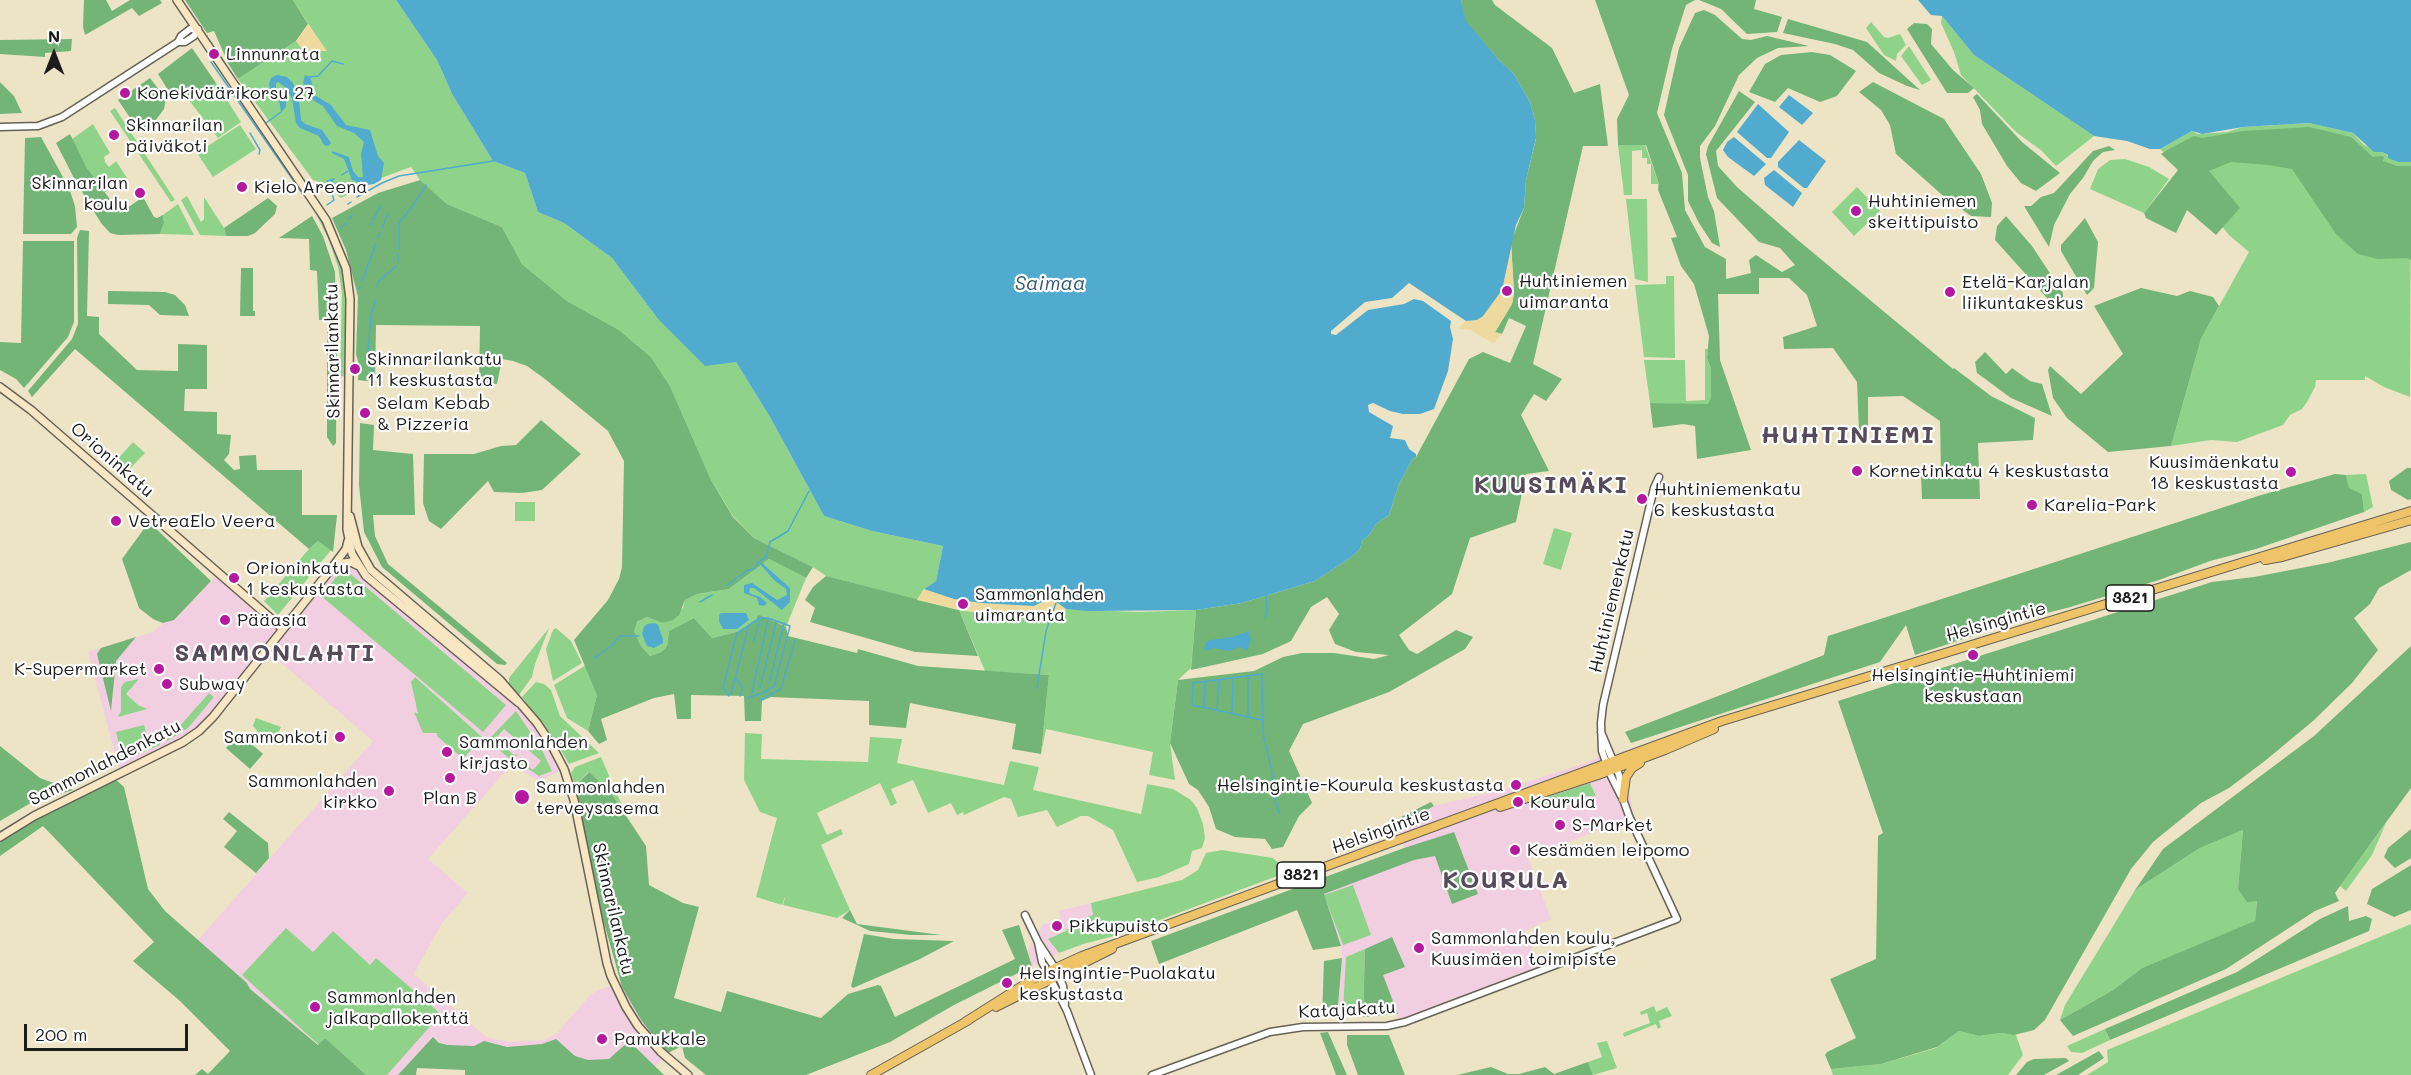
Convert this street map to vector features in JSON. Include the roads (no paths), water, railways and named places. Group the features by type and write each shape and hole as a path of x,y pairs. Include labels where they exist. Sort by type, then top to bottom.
{"main road":[{"name":"Skinnarilankatu","path":"177,0 326,220 346,268 350,299 347,499 350,552 500,680 537,723 551,744 564,770 574,800 607,963 620,997 652,1043 688,1075"},
{"name":"Orioninkatu","path":"0,387 32,410 283,629"},
{"name":"Skinnarilankatu","path":"347,499 362,564"},
{"name":"Helsingintie","path":"1048,976 1055,968 1142,934 1461,818 1531,799 1750,713 2411,511"},
{"name":"Helsingintie","path":"2250,562 2282,557 2411,520"},
{"name":"Sammonlahdenkatu","path":"332,569 343,562 357,543"},
{"name":"Sammonlahdenkatu","path":"0,837 34,816 194,735 213,717 332,569 350,552"},
{"path":"343,562 362,564"},
{"name":"Helsingintie","path":"1612,766 1665,750 1750,713"},
{"path":"1623,800 1626,777 1632,768 1665,750"},
{"name":"Helsingintie","path":"871,1075 965,1022 1012,991 1048,976 1059,976 1142,934"}],"street":[{"path":"0,127 38,126 62,117 177,42 190,29 198,29"},
{"name":"Huhtiniemenkatu","path":"1659,477 1654,488 1604,697 1601,732 1602,749 1612,766 1623,800 1677,919"},
{"path":"1025,915 1059,976 1067,1011"},
{"name":"Katajakatu","path":"1152,1075 1279,1030 1303,1027 1387,1026 1405,1022 1677,919"},
{"path":"1038,942 1041,959 1067,1011 1091,1075"}],"water":[{"name":"Saimaa","path":"396,0 1461,0 1466,21 1514,74 1530,102 1535,120 1536,138 1526,180 1524,208 1516,225 1502,290 1483,316 1477,320 1466,321 1409,283 1392,298 1365,302 1331,331 1331,334 1336,335 1368,310 1404,304 1414,299 1423,301 1451,321 1453,339 1448,371 1434,409 1420,414 1403,414 1373,403 1368,405 1369,412 1393,426 1390,438 1405,440 1416,457 1399,484 1389,515 1376,524 1362,541 1360,549 1350,558 1315,581 1242,603 1196,610 1087,611 1066,609 1052,599 1034,606 981,603 954,599 924,589 936,581 943,546 872,531 824,516 770,417 736,362 705,366 658,319 612,258 564,223 538,212 525,173 493,161 452,94 437,60"},
{"path":"1918,0 2411,0 2411,162 2398,162 2388,158 2388,155 2382,152 2374,152 2353,133 2309,123 2243,127 2202,134 2192,131 2160,149 2150,149 2127,141 2094,136 1974,55 1942,16 1931,15"},
{"path":"277,75 287,77 293,83 299,100 301,120 305,124 322,130 331,143 328,146 324,145 319,136 300,128 296,123 292,98 284,86 278,82 276,88 286,101 286,107 281,112 279,100 270,90 269,84 271,78"},
{"path":"305,75 310,77 316,96 331,105 346,125 370,130 378,156 384,163 381,180 367,185 352,180 344,159 332,153 332,151 349,157 353,171 358,177 363,177 361,154 364,142 354,133 337,126 323,106 314,101 303,82"},
{"path":"1789,95 1813,113 1802,125 1779,107"},
{"path":"1758,104 1789,132 1771,158 1767,158 1737,132"},
{"path":"1734,137 1766,164 1754,176 1728,157 1723,150 1727,142"},
{"path":"1799,140 1826,161 1807,188 1778,167 1778,162"},
{"path":"1774,170 1802,193 1793,207 1765,185 1764,178"},
{"path":"761,562 790,588 790,602 782,610 754,588 750,588 749,593 760,597 767,603 764,606 759,605 757,598 744,593 744,585 752,583 777,600 787,595 786,589 774,580 760,564"},
{"path":"746,613 749,620 737,629 723,629 719,621 719,614"},
{"path":"647,624 658,625 663,643 654,648 647,646 642,634"},
{"path":"1249,631 1251,640 1247,651 1240,647 1229,651 1214,648 1206,651 1204,648 1206,642 1210,640 1232,637"}],"waterway":[{"path":"310,77 318,76 332,61 343,64"},
{"path":"211,62 302,193"},
{"path":"266,123 281,112"},
{"path":"250,133 260,150 259,154"},
{"path":"357,197 399,176 493,161"},
{"path":"342,175 348,171"},
{"path":"327,181 334,179 332,181 337,187 336,190"},
{"path":"399,249 399,223 426,185"},
{"path":"327,205 334,200 332,194"},
{"path":"373,220 380,206"},
{"path":"382,228 388,213"},
{"path":"349,219 352,215"},
{"path":"341,228 346,223"},
{"path":"378,238 380,232"},
{"path":"362,281 376,243"},
{"path":"398,253 398,262"},
{"path":"377,287 378,282 396,266"},
{"path":"374,380 368,352 371,316 375,300"},
{"path":"726,586 748,570 754,569 758,562 766,557 770,542 788,531 809,491"},
{"path":"700,602 712,595"},
{"path":"1265,618 1266,595"},
{"path":"1037,688 1046,631 1056,603"},
{"path":"747,698 763,693 774,686 790,626 768,618 759,618"},
{"path":"729,696 723,688 737,633 760,618"},
{"path":"754,641 760,619"},
{"path":"752,693 768,619"},
{"path":"760,688 776,622"},
{"path":"769,683 784,623"},
{"path":"731,694 748,628"},
{"path":"594,658 611,646 620,636 639,636"},
{"path":"760,700 781,689 795,640"},
{"path":"1262,720 1192,705 1193,683 1262,674 1263,733 1272,772 1272,790 1279,813"},
{"path":"1248,676 1248,716"},
{"path":"736,678 742,687 740,696"},
{"path":"1232,713 1233,679"},
{"path":"1217,710 1219,680"},
{"path":"1204,707 1205,682"}],"place":[{"name":"Linnunrata","path":"214,54"},
{"name":"Konekiväärikorsu 27","path":"125,93"},
{"name":"Skinnarilan päiväkoti","path":"114,135"},
{"name":"Kielo Areena","path":"242,187"},
{"name":"Skinnarilan koulu","path":"140,193"},
{"name":"Huhtiniemen skeittipuisto","path":"1856,211"},
{"name":"Huhtiniemen uimaranta","path":"1507,291"},
{"name":"Etelä-Karjalan liikuntakeskus","path":"1950,292"},
{"name":"Skinnarilankatu 11 keskustasta","path":"355,369"},
{"name":"Selam Kebab & Pizzeria","path":"365,413"},
{"name":"Kornetinkatu 4 keskustasta","path":"1857,471"},
{"name":"Kuusimäenkatu 18 keskustasta","path":"2291,472"},
{"name":"Huhtiniemenkatu 6 keskustasta","path":"1642,499"},
{"name":"Karelia-Park","path":"2032,505"},
{"name":"VetreaElo Veera","path":"116,521"},
{"name":"Orioninkatu 1 keskustasta","path":"234,578"},
{"name":"Sammonlahden uimaranta","path":"963,604"},
{"name":"Pääasia","path":"225,620"},
{"name":"Helsingintie-Huhtiniemi keskustaan","path":"1973,655"},
{"name":"K-Supermarket","path":"159,669"},
{"name":"Subway","path":"167,684"},
{"name":"Sammonkoti","path":"340,737"},
{"name":"Sammonlahden kirjasto","path":"447,752"},
{"name":"Plan B","path":"450,778"},
{"name":"Helsingintie-Kourula keskustasta","path":"1516,785"},
{"name":"Sammonlahden kirkko","path":"389,791"},
{"name":"Sammonlahden terveysasema","path":"522,797"},
{"name":"Kourula","path":"1518,802"},
{"name":"S-Market","path":"1560,825"},
{"name":"Kesämäen leipomo","path":"1515,850"},
{"name":"Pikkupuisto","path":"1057,926"},
{"name":"Sammonlahden koulu, Kuusimäen toimipiste","path":"1419,948"},
{"name":"Helsingintie-Puolakatu keskustasta","path":"1007,983"},
{"name":"Sammonlahden jalkapallokenttä","path":"315,1007"},
{"name":"Pamukkale","path":"602,1039"}],"district":[{"name":"HUHTINIEMI","path":"1848,436"},
{"name":"KUUSIMÄKI","path":"1551,486"},
{"name":"SAMMONLAHTI","path":"275,654"},
{"name":"KOURULA","path":"1506,881"}]}
